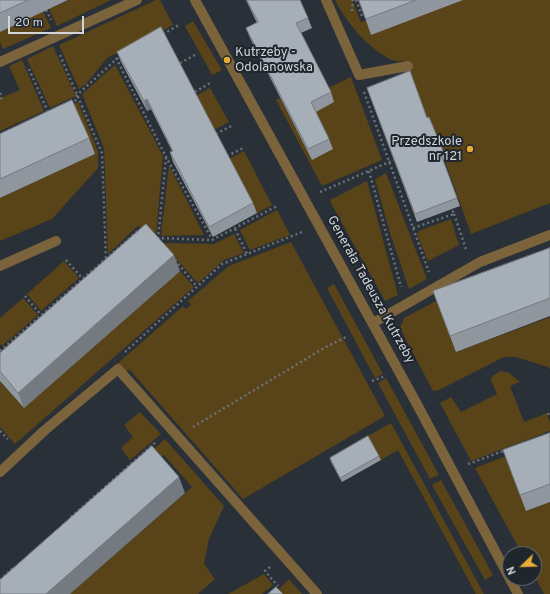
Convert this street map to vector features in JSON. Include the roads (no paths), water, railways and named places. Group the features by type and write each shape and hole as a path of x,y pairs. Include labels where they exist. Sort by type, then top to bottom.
{"street":[{"path":"0,62 137,0"},
{"name":"Generała Tadeusza Kutrzeby","path":"195,0 373,323 518,594"},
{"path":"326,0 359,75 408,66"},
{"path":"373,323 473,266 550,235"},
{"path":"0,266 56,241"},
{"path":"0,472 45,430 118,369 317,594"}],"place":[{"name":"Kutrzeby - Odolanowska","path":"227,60"},
{"name":"Przedszkole nr 121","path":"470,149"}]}
